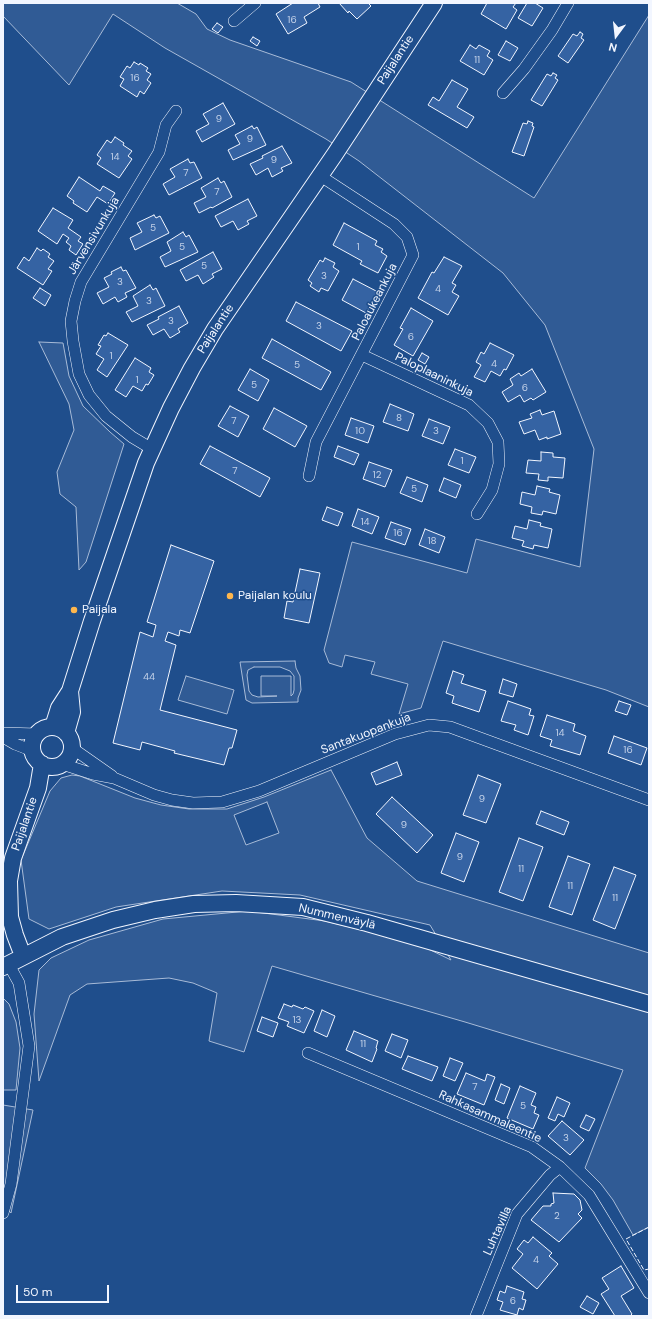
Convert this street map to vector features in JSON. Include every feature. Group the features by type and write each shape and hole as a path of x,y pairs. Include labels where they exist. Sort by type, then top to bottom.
{"street":[{"path":"234,21 255,3"},
{"name":"Paijalantie","path":"60,730 59,708 70,691 117,546 152,449 171,408 215,329 434,3"},
{"path":"503,93 524,69 552,30 568,3"},
{"name":"Järvensivunkuja","path":"152,449 132,437 106,416 89,395 79,374 71,321 81,282 159,152 166,125 176,111"},
{"name":"Paloaukeankuja","path":"309,476 316,442 413,255 407,237 394,224 319,175"},
{"name":"Paloplaaninkuja","path":"362,355 468,405 488,423 498,442 499,464 492,490 477,514"},
{"name":"Santakuopankuja","path":"53,765 114,778 154,795 172,800 194,803 222,802 258,791 395,734 429,725 450,727 649,800"},
{"path":"3,733 37,734 47,728 60,730 70,737 72,748 71,755 67,760 53,765 34,756 32,745 37,734"},
{"path":"3,737 32,751"},
{"name":"Santakuopankuja","path":"72,748 114,778"},
{"name":"Paijalantie","path":"23,956 10,917 9,880 13,858 38,788 53,765"},
{"name":"Nummenväylä","path":"23,956 62,937 113,920 156,910 194,904 236,903 303,907 367,923 649,1004"},
{"path":"3,1212 11,1184 29,1046 19,982 6,965 23,956"},
{"name":"Rahkasammaleentie","path":"308,1053 532,1148 560,1167 589,1195 649,1293"},
{"name":"Luhtavilla","path":"476,1316 517,1214 550,1175 560,1167"}],"shaded area":[{"path":"3,3 177,3 196,14 207,29 230,40 351,82 534,198 649,15 649,707 606,690 443,641 421,708 399,714 408,684 371,674 375,662 345,655 342,667 329,663 324,650 352,542 467,573 476,539 580,567 594,449 545,325 503,273 359,161 326,139 165,48 113,14 69,85 3,16"},
{"path":"39,342 63,343 69,376 83,406 124,444 86,562 79,570 76,507 60,494 57,472 74,430 69,404"},
{"path":"295,661 296,668 300,676 301,690 298,702 252,703 246,700 240,662","holes":["254,667 280,667 290,671 294,676 293,694 291,696 291,676 261,676 261,696 277,696 258,697 252,695 249,691 247,675 248,670"]},
{"path":"186,676 234,690 227,714 178,700"},
{"path":"331,770 367,838 417,881 649,953 649,1227 633,1235 613,1200 601,1184 585,1168 623,1070 272,966 244,1052 209,1041 217,993 193,983 169,978 87,984 70,995 39,1081 34,1014 39,970 51,958 89,940 163,919 248,911 325,921 418,944 451,960 430,925 300,895 222,891 116,907 49,929 29,919 21,860 50,791 61,778 72,775 80,776 135,798 161,805 189,809 227,809 264,797","holes":["267,802 279,833 246,845 234,815"]},
{"path":"3,998 9,1004 16,1022 20,1048 16,1090 3,1090"},
{"path":"3,1105 33,1110 11,1213 3,1205"}],"building":[{"path":"293,3 318,3 320,7 304,17 307,23 288,34 276,14"},
{"path":"339,3 368,3 371,6 357,19 349,11 348,13"},
{"path":"487,3 516,3 513,7 517,10 506,29 481,14"},
{"path":"527,3 535,3 543,8 532,26 518,18"},
{"path":"217,23 223,27 218,33 212,29"},
{"path":"580,32 583,34 581,38 584,40 568,63 558,56 573,34 577,36"},
{"path":"253,37 260,41 257,46 250,41"},
{"path":"506,41 518,48 510,61 498,55"},
{"path":"470,45 476,49 479,45 490,51 487,56 493,60 484,75 460,61"},
{"path":"134,62 139,65 140,63 148,68 146,71 151,74 147,80 151,83 144,94 140,91 137,97 120,86 124,79 120,77 127,66 130,68"},
{"path":"553,73 557,75 555,78 558,80 542,106 531,100 547,74 551,76"},
{"path":"452,80 468,89 457,107 474,117 467,128 428,105 433,97 439,101"},
{"path":"223,103 235,124 202,142 196,131 209,124 203,114"},
{"path":"528,121 533,123 532,126 534,127 524,156 512,152 523,123 527,124"},
{"path":"252,126 254,129 257,127 266,145 233,160 228,150 240,144 235,135"},
{"path":"115,137 132,151 128,156 132,159 119,178 97,164 101,158 97,155 107,140 111,143"},
{"path":"282,146 292,163 281,168 283,171 272,177 268,168 256,175 250,164"},
{"path":"188,159 190,163 194,162 202,178 169,195 163,184 175,177 170,169"},
{"path":"79,177 100,191 103,186 115,193 108,204 97,197 87,212 73,203 74,201 67,196"},
{"path":"218,178 221,183 224,181 232,197 199,213 194,203 206,197 201,188"},
{"path":"248,199 257,216 247,221 249,224 238,230 233,221 221,227 215,216"},
{"path":"53,208 73,220 68,228 81,237 78,241 83,244 76,255 69,250 71,246 66,242 69,238 63,234 57,244 38,231"},
{"path":"154,215 156,218 160,216 169,233 135,250 130,238 142,232 137,223"},
{"path":"344,223 377,241 375,245 383,249 381,252 387,256 378,273 360,264 362,261 333,245"},
{"path":"183,232 186,237 189,235 198,252 165,267 160,257 171,251 167,242"},
{"path":"37,248 41,251 43,249 50,254 48,257 54,261 48,269 52,271 43,285 17,268 24,257 29,261"},
{"path":"213,252 222,269 212,274 214,277 203,284 198,275 186,281 180,270"},
{"path":"444,257 462,266 452,283 456,285 452,292 459,296 448,315 418,298 432,272 434,273"},
{"path":"325,258 335,263 333,267 339,271 328,291 321,288 319,292 310,286 312,283 308,280 320,260 323,262"},
{"path":"121,267 123,271 126,270 136,288 125,293 127,297 118,302 115,297 103,304 97,293 109,287 104,278 112,274 111,272"},
{"path":"353,279 378,292 366,313 342,300"},
{"path":"150,285 153,290 156,288 165,306 132,322 126,312 138,306 133,296"},
{"path":"40,288 51,295 45,306 33,298"},
{"path":"296,302 352,331 341,351 286,321"},
{"path":"179,306 188,323 178,329 180,332 170,338 164,329 153,335 147,325 159,319 158,317"},
{"path":"411,308 433,321 413,356 394,345 403,329 400,328"},
{"path":"108,333 128,345 107,377 97,370 104,359 96,354 101,346 98,345 104,335 106,336"},
{"path":"272,339 331,372 321,390 262,358"},
{"path":"490,343 514,355 506,370 504,369 500,376 491,371 485,382 474,377 481,365 476,362 481,352 484,354"},
{"path":"422,353 429,357 425,364 418,360"},
{"path":"135,358 151,368 149,372 154,375 142,391 133,386 126,397 115,390"},
{"path":"250,369 269,380 258,401 238,390"},
{"path":"532,369 546,392 533,400 531,398 524,402 520,395 508,402 502,392 513,385 510,379 519,373 521,376"},
{"path":"390,404 414,414 408,431 383,422"},
{"path":"230,406 249,416 238,437 218,426"},
{"path":"274,408 307,426 295,447 263,429"},
{"path":"540,410 542,415 554,411 561,434 539,440 535,430 524,434 519,422 532,418 530,414"},
{"path":"351,418 374,426 368,443 345,435"},
{"path":"429,419 450,427 443,444 422,436"},
{"path":"210,446 270,478 260,497 200,464"},
{"path":"338,446 359,454 354,465 334,457"},
{"path":"455,449 476,457 469,473 448,465"},
{"path":"541,452 553,453 553,457 565,458 563,478 548,477 548,481 538,480 539,474 526,473 528,460 541,461"},
{"path":"369,462 392,470 385,487 363,479"},
{"path":"407,477 428,485 422,502 400,493"},
{"path":"444,478 461,485 456,498 439,491"},
{"path":"537,486 550,489 549,492 560,495 556,514 543,511 542,515 531,513 532,507 520,504 522,492 535,495"},
{"path":"327,507 343,513 338,526 322,520"},
{"path":"358,509 379,517 372,534 352,526"},
{"path":"529,520 541,523 540,526 552,529 548,548 534,545 533,549 522,546 524,541 512,538 515,526 527,529"},
{"path":"391,522 411,529 405,545 385,538"},
{"path":"425,529 445,537 439,553 419,545"},
{"path":"171,545 214,561 190,633 180,630 179,636 168,632 165,641 176,645 160,710 237,730 232,748 229,748 224,765 174,753 175,751 142,742 140,750 113,743 140,632 153,637 156,625 147,622"},
{"path":"300,569 320,573 309,623 284,618 287,601 293,602"},
{"path":"453,671 464,675 461,683 486,691 479,712 452,703 454,696 446,693"},
{"path":"503,679 517,684 513,697 499,693"},
{"path":"508,701 531,709 529,715 534,716 528,735 514,730 516,725 501,721"},
{"path":"619,701 631,705 627,715 615,711"},
{"path":"547,715 575,724 573,731 586,736 580,755 550,746 552,740 540,736"},
{"path":"614,736 647,748 641,765 608,753"},
{"path":"397,762 402,775 376,785 371,773"},
{"path":"478,775 501,784 486,823 463,815"},
{"path":"392,797 433,835 417,853 376,814"},
{"path":"541,811 569,822 564,835 536,824"},
{"path":"456,833 479,842 464,882 441,873"},
{"path":"519,838 543,847 523,901 499,892"},
{"path":"568,856 590,864 572,915 549,907"},
{"path":"614,867 636,875 615,929 593,920"},
{"path":"284,1004 292,1007 293,1005 303,1009 305,1007 314,1011 304,1033 287,1026 289,1022 278,1018"},
{"path":"322,1010 335,1016 327,1037 314,1031"},
{"path":"262,1017 278,1023 273,1037 257,1031"},
{"path":"354,1031 378,1041 377,1049 372,1062 346,1050"},
{"path":"392,1034 408,1040 401,1058 385,1051"},
{"path":"408,1056 438,1067 432,1081 402,1069"},
{"path":"450,1058 463,1063 455,1081 443,1076"},
{"path":"466,1073 485,1081 487,1074 495,1077 484,1105 457,1094"},
{"path":"501,1084 510,1088 504,1104 495,1100"},
{"path":"520,1086 536,1093 531,1105 536,1107 534,1113 539,1115 533,1129 507,1118"},
{"path":"557,1097 570,1103 564,1117 558,1114 555,1121 548,1118"},
{"path":"586,1115 595,1119 589,1131 580,1127"},
{"path":"562,1121 584,1140 570,1155 548,1136"},
{"path":"553,1193 574,1194 580,1200 582,1210 578,1214 582,1218 559,1242 531,1220 543,1206 551,1206 551,1204 554,1203"},
{"path":"533,1237 552,1253 549,1256 558,1264 537,1289 512,1268 523,1254 517,1249 524,1240 528,1243"},
{"path":"621,1266 634,1288 621,1296 632,1314 630,1316 615,1316 601,1294 609,1289 602,1278"},
{"path":"507,1286 524,1292 522,1299 526,1300 523,1310 519,1308 517,1315 500,1310 503,1302 497,1300 500,1291 505,1293"},
{"path":"587,1296 599,1303 593,1314 580,1307"}],"fence":[{"path":"649,1227 626,1239 644,1270 649,1269"}],"place":[{"name":"Paijalan koulu","path":"230,596"},
{"name":"Paijala","path":"74,610"}]}
